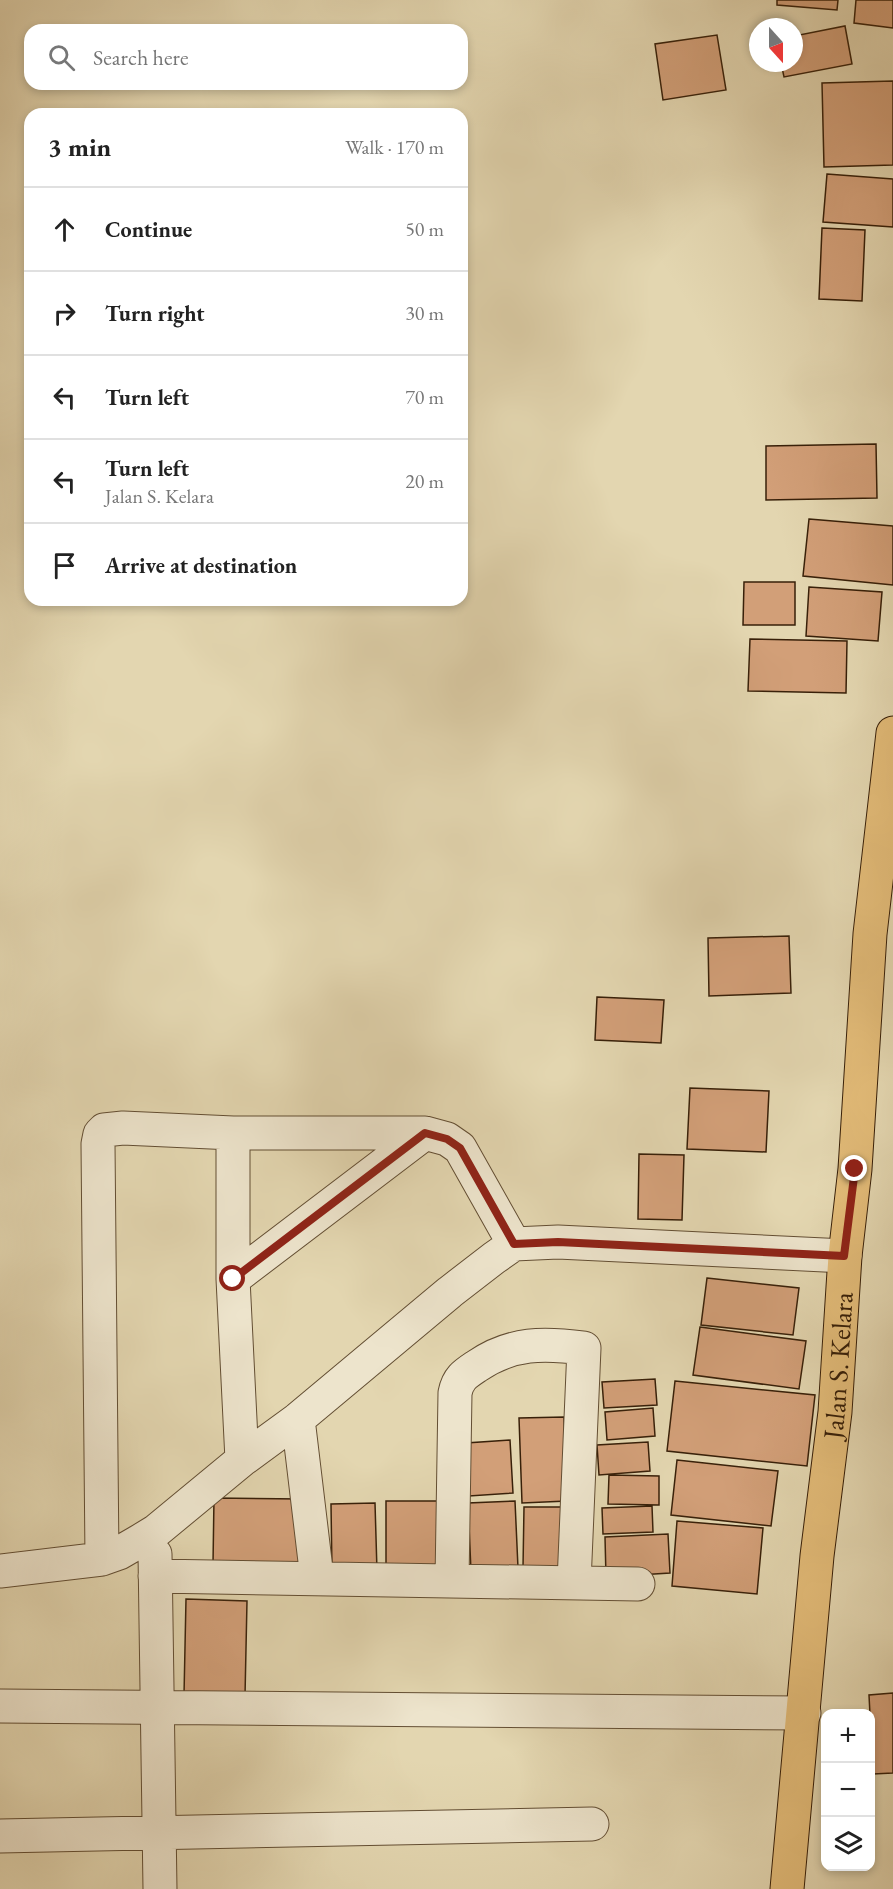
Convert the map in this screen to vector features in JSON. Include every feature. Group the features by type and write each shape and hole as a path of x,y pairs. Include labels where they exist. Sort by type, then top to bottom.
{"main road":[{"name":"Jalan S. Kelara","path":"787,1889 817,1556 836,1412 844,1256 855,1169 870,934 893,733"}],"street":[{"path":"102,1559 98,1138 104,1130 123,1128 233,1133 425,1133 447,1139 460,1148 514,1244"},
{"path":"233,1133 233,1279 242,1460"},
{"path":"233,1279 425,1133"},
{"path":"0,1571 102,1559 119,1553 156,1531 242,1460 298,1419 450,1292 514,1244 558,1242 844,1256"},
{"path":"452,1581 457,1383 462,1376 499,1354 520,1346 553,1344 585,1348 574,1582"},
{"path":"298,1419 317,1578"},
{"path":"156,1531 160,1889"},
{"path":"155,1576 638,1584"},
{"path":"0,1706 804,1713"},
{"path":"0,1836 592,1824"}],"building":[{"path":"777,0 838,0 837,10 777,5"},
{"path":"856,0 893,0 893,28 854,23"},
{"path":"845,26 852,64 784,77 783,72 803,72 803,34"},
{"path":"717,35 726,90 663,100 655,44"},
{"path":"893,81 893,165 824,167 822,83"},
{"path":"827,174 893,179 893,227 823,222"},
{"path":"822,228 865,230 862,301 819,299"},
{"path":"876,444 877,498 766,500 766,446"},
{"path":"809,519 893,526 893,585 803,576"},
{"path":"744,582 795,582 795,625 743,625"},
{"path":"809,587 882,592 878,641 806,636"},
{"path":"750,639 847,641 846,693 748,691"},
{"path":"789,936 791,993 709,996 708,938"},
{"path":"597,997 664,1000 661,1043 595,1040"},
{"path":"690,1088 769,1091 766,1152 687,1149"},
{"path":"639,1154 684,1155 682,1220 638,1219"},
{"path":"707,1278 799,1288 793,1335 701,1325"},
{"path":"700,1327 806,1341 799,1389 693,1375"},
{"path":"655,1379 657,1405 604,1408 602,1382"},
{"path":"675,1381 815,1395 807,1466 667,1451"},
{"path":"653,1408 655,1436 607,1440 605,1412"},
{"path":"564,1417 567,1501 522,1503 519,1418"},
{"path":"510,1440 513,1493 469,1496 466,1443"},
{"path":"648,1442 650,1471 599,1475 597,1445"},
{"path":"677,1460 778,1471 771,1526 671,1515"},
{"path":"609,1475 659,1476 659,1505 608,1504"},
{"path":"214,1498 301,1499 300,1565 213,1564"},
{"path":"386,1501 443,1501 442,1574 386,1574"},
{"path":"515,1501 518,1568 471,1571 468,1503"},
{"path":"375,1503 377,1571 332,1572 331,1504"},
{"path":"652,1506 653,1532 603,1534 602,1508"},
{"path":"524,1507 565,1507 564,1568 523,1568"},
{"path":"677,1521 763,1528 757,1594 672,1586"},
{"path":"668,1534 670,1573 606,1577 605,1537"},
{"path":"186,1599 247,1601 245,1696 184,1695"},
{"path":"893,1693 893,1773 875,1774 875,1709 870,1709 869,1695"}],"route":[{"path":"233,1279 425,1133 447,1139 460,1148 514,1244 558,1242 844,1256 855,1169"}]}
